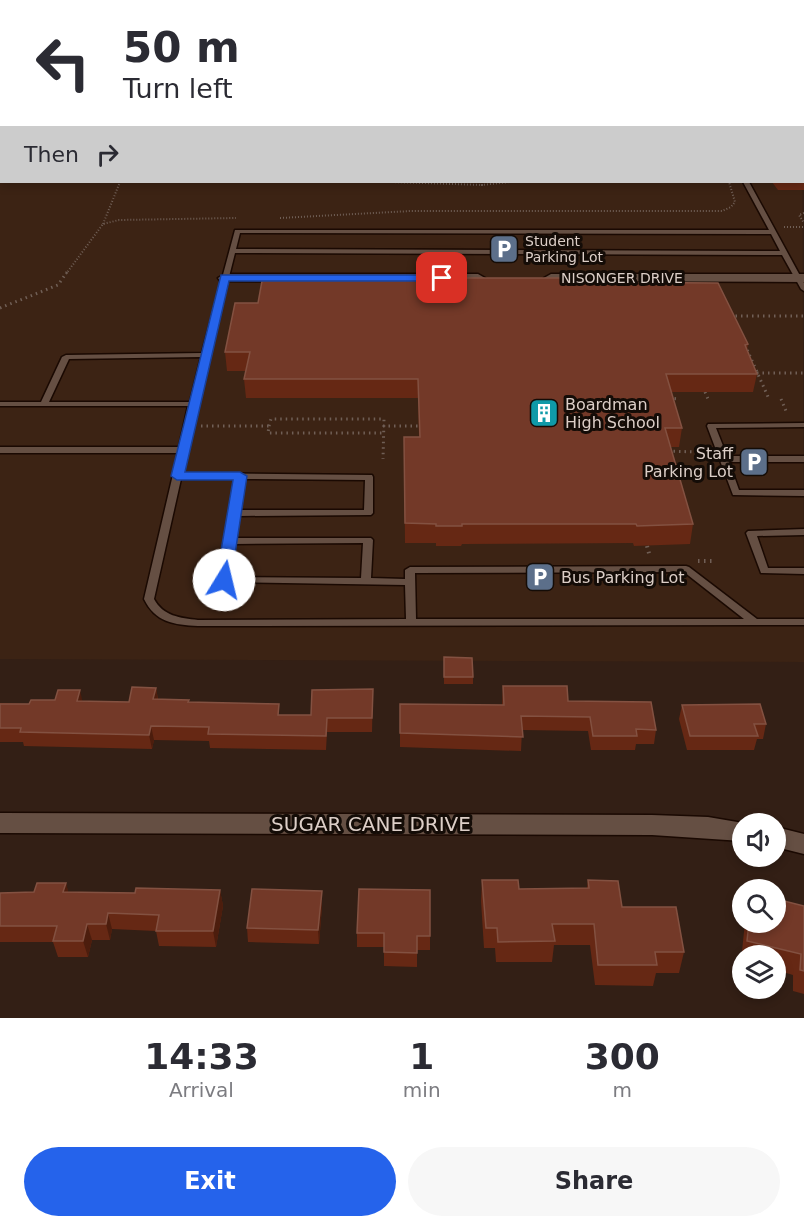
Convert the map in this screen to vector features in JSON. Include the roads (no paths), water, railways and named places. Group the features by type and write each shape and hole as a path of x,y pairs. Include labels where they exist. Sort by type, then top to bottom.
{"street":[{"path":"225,278 488,278"},
{"name":"NISONGER DRIVE","path":"533,278 802,282"},
{"name":"SUGAR CANE DRIVE","path":"0,823 640,825 732,830"},
{"path":"786,840 804,844"}],"lane":[{"path":"747,183 802,282"},
{"path":"774,232 237,231 149,592 151,606 157,612 174,620 198,623 804,622"},
{"path":"232,251 785,253"},
{"path":"44,404 66,357 205,355"},
{"path":"0,404 193,404"},
{"path":"804,425 711,426 736,493 804,493"},
{"path":"0,450 183,450"},
{"path":"723,459 804,459"},
{"path":"177,476 369,477 368,513 235,513"},
{"path":"240,476 224,580 410,582"},
{"path":"804,532 751,533 764,571 804,571"},
{"path":"230,541 368,540 366,582"},
{"path":"411,623 410,570 686,569 754,622"}],"place":[{"name":"Student Parking Lot","path":"504,249"},
{"name":"Boardman High School","path":"544,413"},
{"name":"Staff Parking Lot","path":"754,462"},
{"name":"Bus Parking Lot","path":"540,577"}]}
